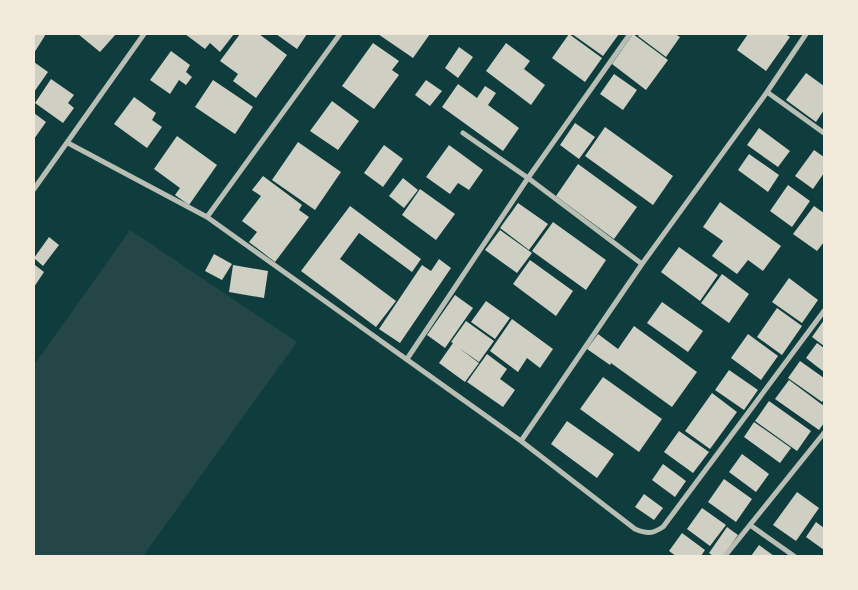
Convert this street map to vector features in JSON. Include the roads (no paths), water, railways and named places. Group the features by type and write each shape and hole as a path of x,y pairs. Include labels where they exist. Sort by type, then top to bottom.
{"street":[{"path":"34,190 144,34"},
{"path":"207,216 340,34"},
{"path":"407,359 528,178 630,34"},
{"path":"521,441 642,264 767,92 806,34"},
{"path":"767,92 824,133"},
{"path":"463,133 528,178 642,264"},
{"path":"68,143 207,216 521,441 635,529 645,533 653,533 662,528 824,311"},
{"path":"725,556 824,433"},
{"path":"750,525 794,556"}]}
